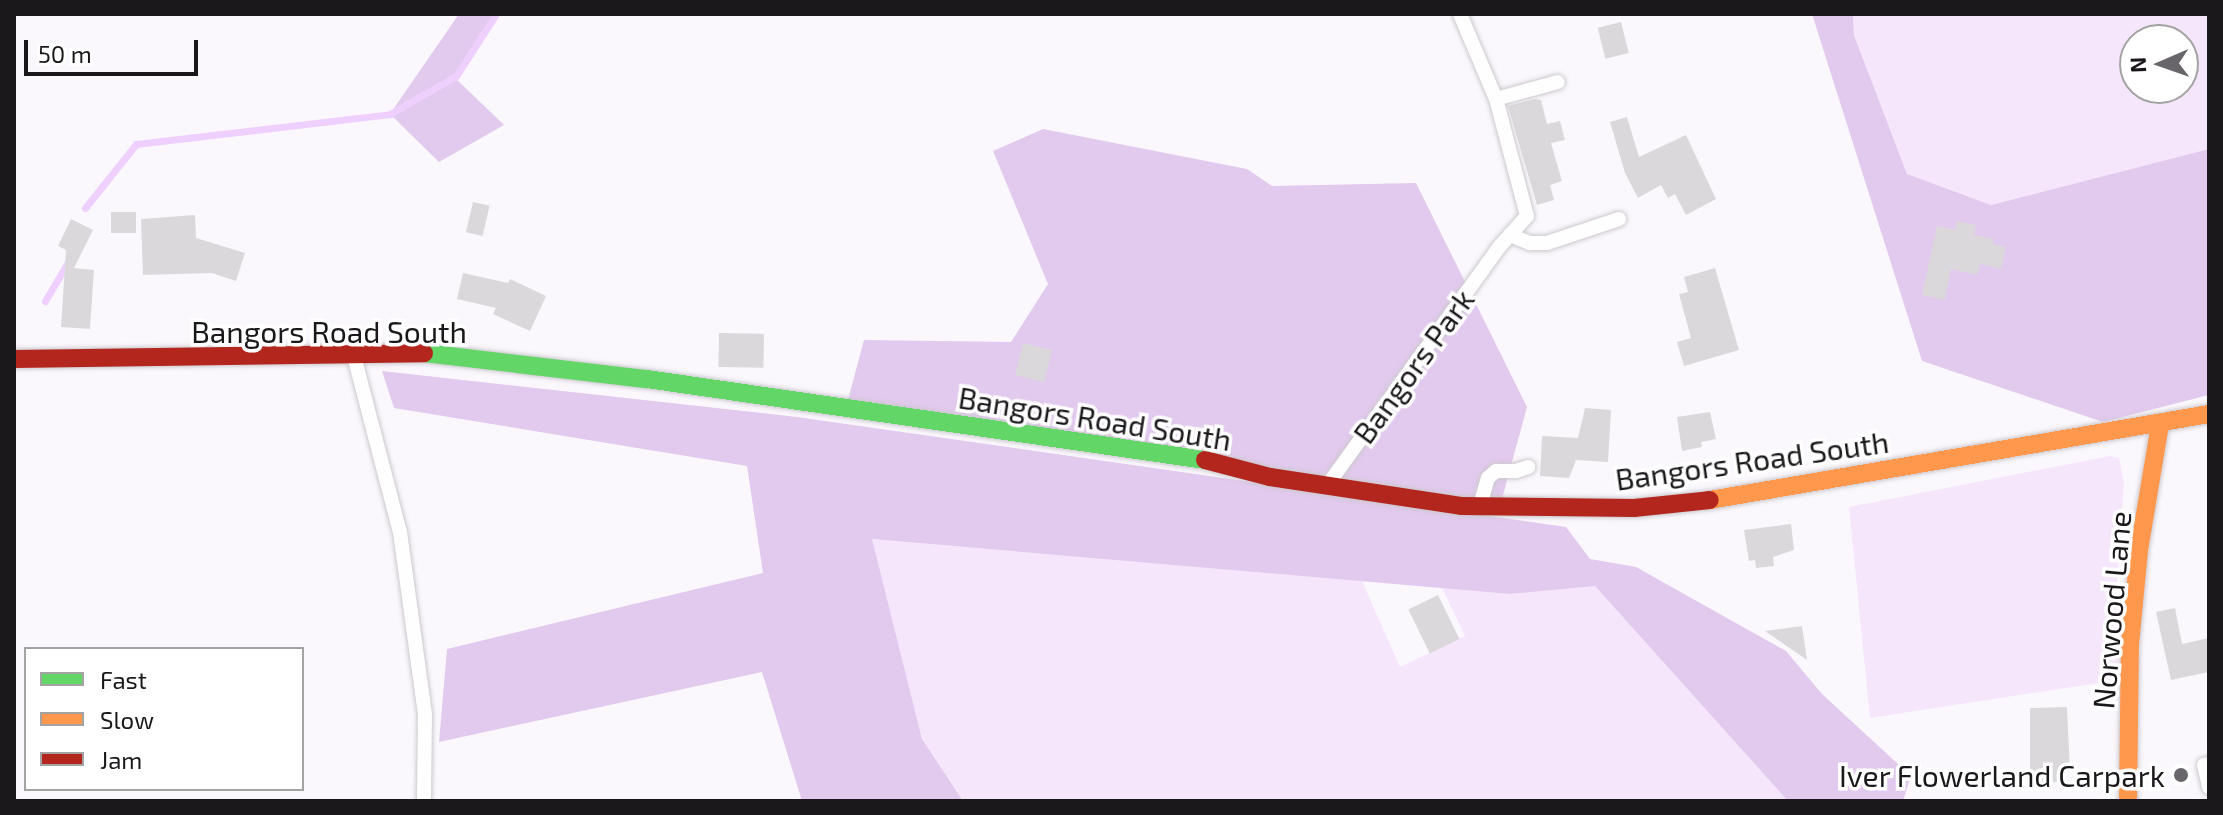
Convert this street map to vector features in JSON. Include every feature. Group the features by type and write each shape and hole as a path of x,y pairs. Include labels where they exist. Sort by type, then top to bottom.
{"street":[{"name":"Bangors Road South","path":"14,359 428,353 647,379 770,399 1184,455 1270,477 1479,507 1621,508 1727,498 2014,445 2209,414"},
{"name":"Norwood Lane","path":"2128,801 2130,644 2139,550 2160,424"}],"lane":[{"path":"1460,14 1496,99 1558,82"},
{"name":"Bangors Park","path":"1327,486 1505,241 1527,216 1496,99"},
{"path":"1505,241 1547,243 1619,219"},
{"path":"354,356 400,532 425,714 424,801"},
{"path":"1479,507 1488,478 1496,471 1528,467"},
{"path":"2209,764 2204,765 2209,787"}],"shaded area":[{"path":"459,14 495,14 453,76 504,125 439,162 390,114"},
{"path":"1812,14 1853,14 1854,35 1907,174 1991,205 2209,149 2209,395 2103,422 1922,361"},
{"path":"1853,14 2209,14 2209,149 1991,205 1907,174 1854,34"},
{"path":"1043,129 1247,169 1272,186 1416,183 1527,407 1500,506 846,407 864,340 1011,342 1048,284 993,151"},
{"path":"382,371 797,417 1566,527 1590,559 1636,567 1786,651 1822,694 1911,776 1903,801 1788,801 1595,586 1510,594 872,539 922,739 963,801 802,801 762,672 439,742 447,649 763,573 747,466 394,408"},
{"path":"2110,456 2119,458 2124,483 2117,580 2118,680 1870,718 1849,507"},
{"path":"871,539 1362,581 1400,667 1465,636 1442,588 1510,594 1595,586 1788,801 963,801 922,739"}],"building":[{"path":"1621,22 1629,53 1605,59 1598,28"},
{"path":"1541,100 1547,124 1560,121 1565,140 1551,143 1562,181 1550,185 1554,200 1537,205 1508,106"},
{"path":"1627,117 1639,157 1686,135 1716,199 1686,215 1675,194 1668,198 1661,185 1638,198 1625,173 1610,122"},
{"path":"473,202 490,206 483,236 466,232"},
{"path":"111,212 136,212 136,233 111,233"},
{"path":"195,215 196,238 245,253 236,281 212,273 143,275 141,219"},
{"path":"71,219 93,230 74,268 94,270 90,329 61,327 66,250 58,246"},
{"path":"1957,221 1976,225 1974,235 1994,239 1993,244 2006,247 2001,269 1980,264 1977,275 1951,269 1945,300 1922,295 1937,226 1955,230"},
{"path":"1715,268 1739,350 1684,366 1677,342 1691,338 1679,294 1688,292 1684,277"},
{"path":"463,273 508,283 510,279 546,296 530,331 493,314 496,308 457,299"},
{"path":"719,333 764,334 763,368 718,367"},
{"path":"1023,343 1052,350 1044,382 1015,375"},
{"path":"1585,408 1611,410 1608,462 1576,460 1569,478 1540,476 1542,436 1578,438"},
{"path":"1710,412 1716,439 1701,442 1702,447 1682,451 1677,417"},
{"path":"1791,524 1794,550 1773,557 1774,566 1756,568 1755,560 1749,561 1744,530"},
{"path":"1438,595 1459,639 1430,654 1408,609"},
{"path":"2175,608 2182,644 2209,638 2209,672 2171,680 2156,612"},
{"path":"1802,626 1807,660 1765,631"},
{"path":"2067,707 2070,772 2060,772 2060,782 2030,783 2030,708"}],"waterway":[{"path":"85,208 136,144 390,114 456,76 496,14"},
{"path":"45,301 68,262"}],"traffic: fast":[{"path":"424,353 647,379 1205,460"}],"traffic: slow":[{"path":"1710,500 2209,414"},
{"path":"2128,801 2130,644 2139,550 2160,424"}],"traffic: jam":[{"path":"14,359 424,353"},
{"path":"1205,460 1270,477 1461,506 1634,508 1710,500"}],"place":[{"name":"Iver Flowerland Carpark","path":"2181,775"}]}
